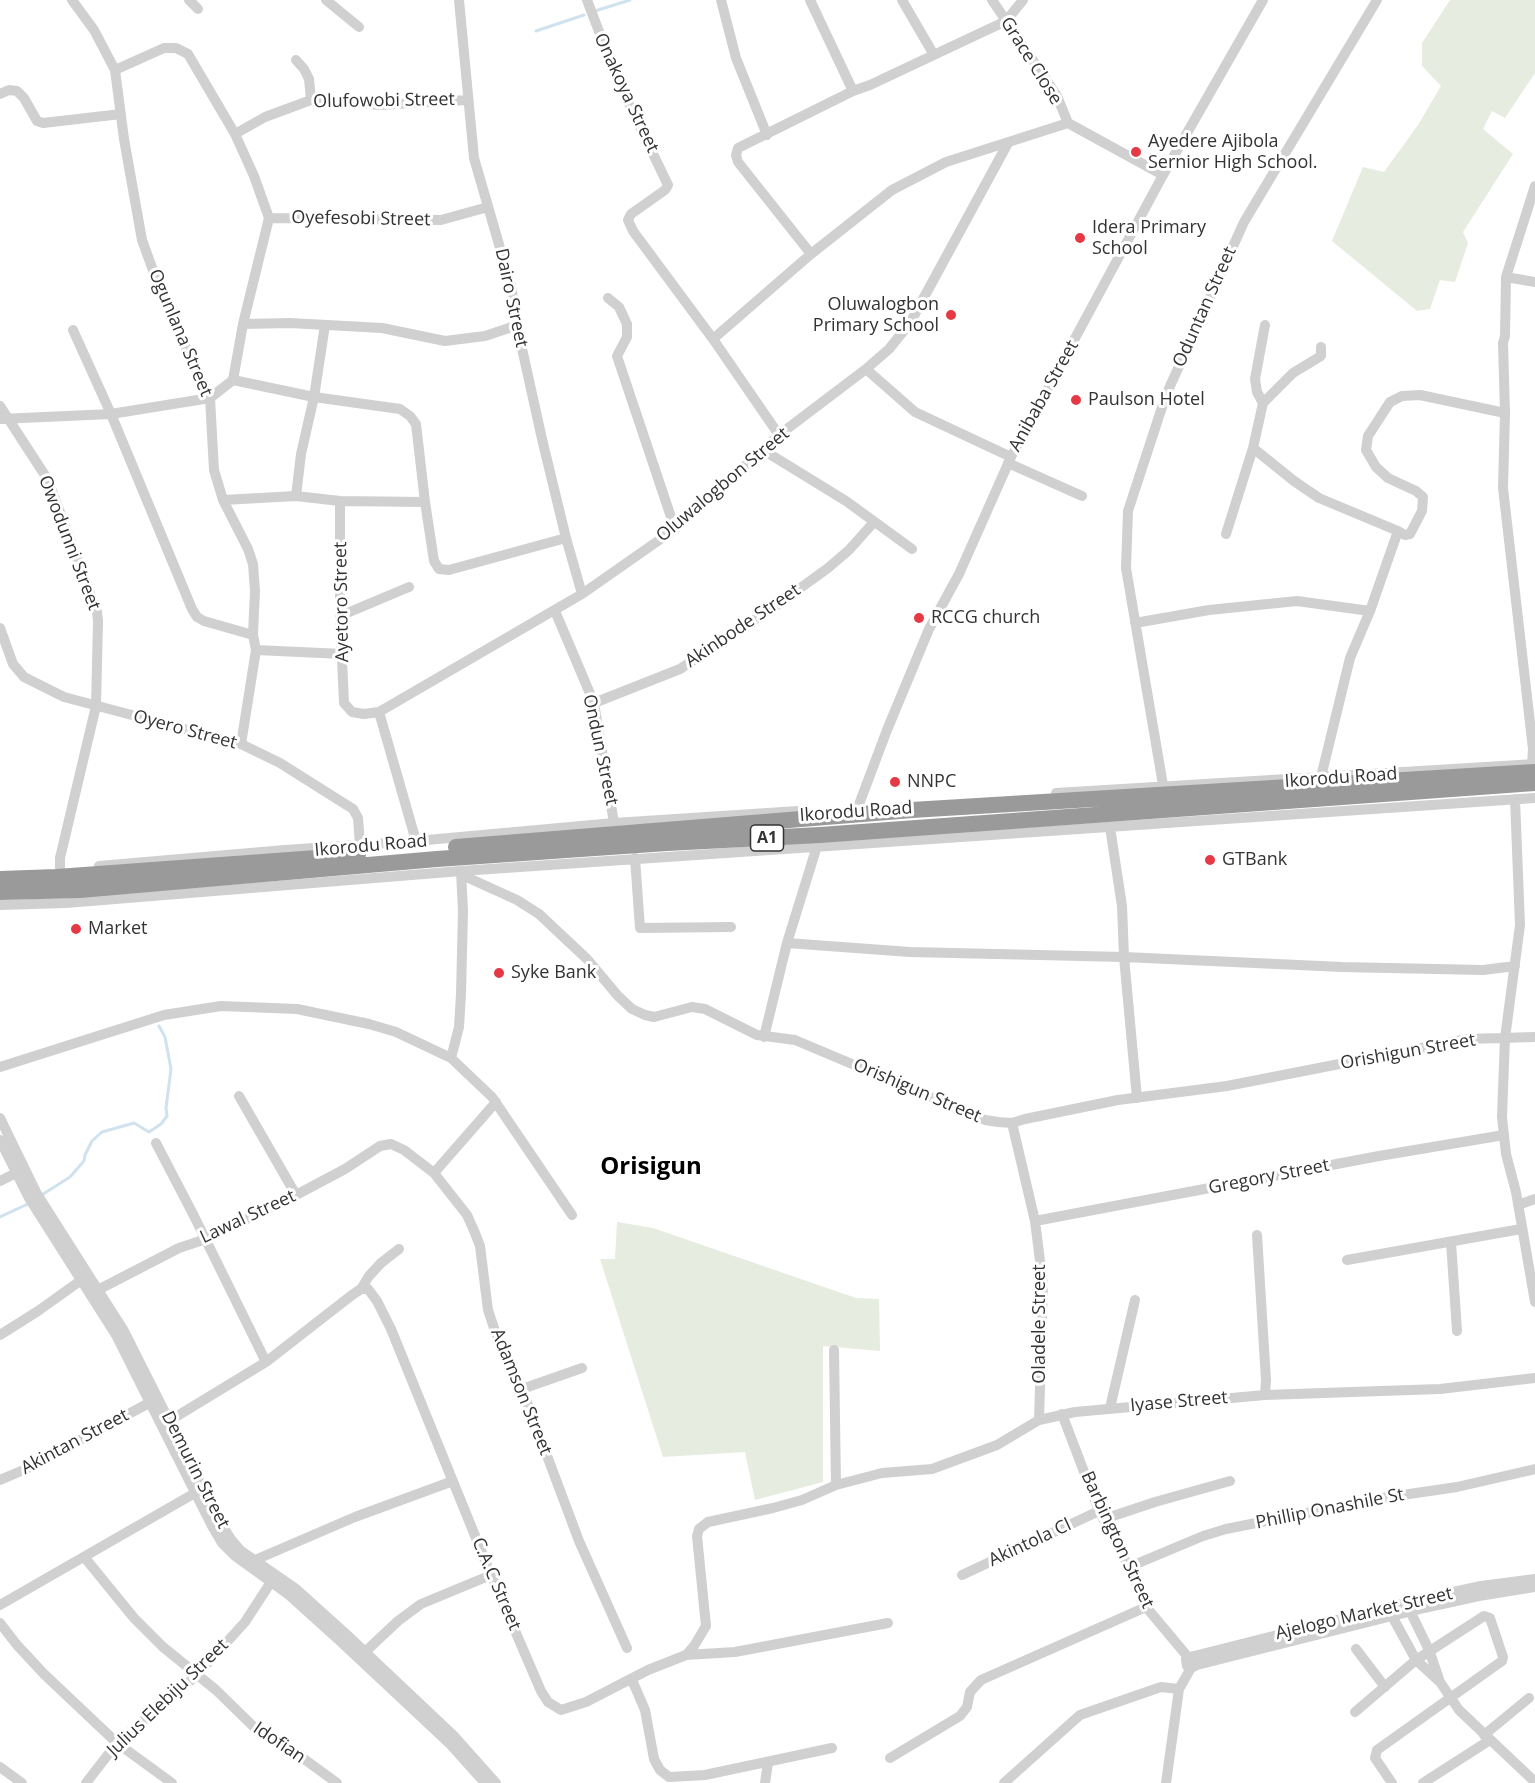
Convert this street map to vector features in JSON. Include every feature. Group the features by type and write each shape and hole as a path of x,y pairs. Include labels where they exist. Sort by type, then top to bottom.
{"highway":[{"name":"Ikorodu Road","path":"0,879 57,877 1172,788 1534,766"},
{"name":"Ikorodu Road","path":"1,903 80,890 460,858 831,834 1535,783"}],"street":[{"name":"Ogunlana Street","path":"72,0 94,30 115,70 142,240 166,306 210,398 214,470 222,500 248,549 253,564 255,591 253,634 256,650 241,744"},
{"path":"189,0 198,9"},
{"path":"326,0 358,27"},
{"name":"Dairo Street","path":"459,0 474,158 511,286 566,538 582,594"},
{"name":"Onakoya Street","path":"586,0 617,79 668,185 665,190 631,214 628,220 633,231 713,339"},
{"path":"721,0 736,58 767,135"},
{"path":"810,0 853,91"},
{"path":"902,0 934,55"},
{"name":"Grace Close","path":"992,0 1057,96 1068,123"},
{"path":"811,254 738,162 736,155 738,148 853,91 1006,21 1023,0"},
{"name":"Anibaba Street","path":"858,807 886,730 929,629 959,574 1010,460 1163,175 1263,0"},
{"name":"Oduntan Street","path":"1172,788 1126,568 1128,511 1166,395 1244,222 1377,0"},
{"path":"5,419 111,414 210,398 233,380 243,324 269,218 254,176 236,134 188,54 176,48 164,48 115,70"},
{"path":"296,60 309,79 310,100"},
{"path":"0,94 9,90 17,92 24,98 37,121 43,123 121,114"},
{"name":"Olufowobi Street","path":"236,134 265,117 310,100 324,99 379,105 468,100"},
{"path":"779,435 713,339 811,254 892,190 946,162 1068,123 1163,175"},
{"name":"Oluwalogbon Street","path":"378,711 555,611 675,529 779,435 889,349 910,323 1008,143"},
{"path":"1534,766 1503,488 1505,413 1503,344 1506,277 1535,186"},
{"name":"Oyefesobi Street","path":"269,218 441,220 488,207"},
{"path":"1506,277 1535,282"},
{"path":"608,298 619,307 627,324 627,337 617,356 675,529"},
{"path":"243,324 290,323 382,328 445,341 485,336 518,326"},
{"path":"296,496 301,454 315,397 326,325"},
{"path":"1263,403 1257,392 1255,379 1265,325"},
{"path":"72,330 111,414 196,617 253,634"},
{"path":"1226,534 1253,448 1263,403 1293,373 1321,356 1321,347"},
{"path":"866,369 915,412 1082,496"},
{"path":"233,380 315,397 400,410 410,417 416,424 434,561 439,569 449,570 566,538"},
{"path":"1253,448 1319,498 1405,535 1410,534 1414,529 1422,511 1423,498 1416,491 1388,478 1376,467 1366,450 1368,436 1390,402 1402,396 1420,395 1505,413"},
{"name":"Owodunni Street","path":"0,406 5,419 48,480 97,612 96,705 60,858 60,869"},
{"path":"763,450 846,501 912,549"},
{"path":"222,500 296,496 340,501 425,502"},
{"name":"Ayetoro Street","path":"340,501 340,616 344,703 351,712 364,714 378,711"},
{"name":"Akinbode Street","path":"594,704 680,669 777,605 828,568 849,550 874,522"},
{"path":"1321,777 1350,658 1370,611 1398,531"},
{"path":"340,616 409,587"},
{"path":"1136,623 1209,610 1297,601 1370,611"},
{"name":"Ondun Street","path":"555,611 594,704 614,823"},
{"name":"Oyero Street","path":"0,628 13,664 24,677 64,698 241,744 280,763 353,809 358,818 360,845"},
{"path":"256,650 343,654"},
{"path":"378,711 416,841"},
{"name":"Ikorodu Road","path":"1264,784 1321,777 1534,766"},
{"name":"Ikorodu Road","path":"0,872 416,841 614,823 1172,788"},
{"name":"Ikorodu Road","path":"1,903 66,903 635,858 1535,798"},
{"path":"1515,799 1520,925 1504,1038 1502,1117 1506,1154 1518,1205 1535,1302"},
{"path":"1110,827 1122,906 1124,957 1137,1098"},
{"path":"764,1037 787,943 817,846"},
{"path":"635,858 640,928 731,927"},
{"path":"451,1058 459,1027 461,873"},
{"name":"Orishigun Street","path":"461,873 517,900 539,914 587,959 618,996 645,1015 654,1017 698,1007 757,1035 795,1040 985,1120 1012,1123 1088,1106 1227,1086 1467,1039 1535,1037"},
{"path":"787,943 910,952 1124,957 1244,963 1483,970 1515,966"},
{"path":"0,1067 164,1015 222,1006 297,1009 347,1019 396,1032 451,1058 496,1102 572,1215"},
{"path":"239,1096 296,1195"},
{"path":"434,1173 496,1102"},
{"name":"Demurin Street","path":"0,1118 33,1196"},
{"name":"Oladele Street","path":"1012,1123 1035,1221 1043,1285 1039,1420"},
{"name":"Gregory Street","path":"1035,1221 1379,1156 1504,1136"},
{"name":"Demurin Street","path":"0,1140 16,1173 94,1292 222,1543 235,1556 289,1595 340,1641 449,1743 485,1783"},
{"path":"156,1143 266,1362"},
{"name":"Lawal Street","path":"94,1292 179,1248 206,1239 296,1195 345,1169 380,1146 391,1144 404,1150"},
{"name":"Adamson Street","path":"404,1150 434,1173 467,1215 476,1233 480,1246 488,1310 495,1332 522,1389 579,1541 627,1648"},
{"path":"0,1181 16,1173"},
{"path":"1518,1205 1535,1199"},
{"path":"1347,1260 1521,1228"},
{"path":"1257,1235 1265,1395"},
{"path":"1451,1242 1456,1331"},
{"path":"170,1421 266,1362 361,1289 381,1263 399,1249"},
{"path":"0,1335 85,1277"},
{"name":"C.A.C Street","path":"361,1289 368,1289 372,1293 384,1314 491,1575 541,1691 548,1702 561,1710 567,1709 686,1655"},
{"name":"Demurin Street","path":"94,1292 124,1331 220,1522 240,1550 295,1588 455,1737 496,1783"},
{"path":"1110,1408 1135,1300"},
{"path":"686,1655 702,1635 706,1626 697,1536 699,1529 708,1522 802,1500 836,1485 834,1350"},
{"path":"522,1389 582,1368"},
{"name":"Iyase Street","path":"836,1485 882,1473 932,1469 997,1445 1039,1420 1062,1414 1265,1395 1440,1389 1535,1378"},
{"name":"Akintan Street","path":"0,1480 149,1403"},
{"name":"Barbington Street","path":"1062,1414 1101,1515 1129,1567 1146,1607 1193,1662"},
{"name":"Phillip Onashile St","path":"1129,1567 1203,1536 1226,1529 1382,1498 1457,1487 1535,1469"},
{"path":"255,1560 355,1517 453,1481"},
{"name":"Akintola Cl","path":"962,1575 1101,1515 1230,1481"},
{"path":"0,1605 195,1493"},
{"name":"Idofian","path":"85,1558 134,1618 163,1647 216,1690 258,1731 289,1748 337,1783"},
{"path":"365,1652 398,1621 421,1604 491,1575"},
{"name":"Ajelogo Market Street","path":"1193,1662 1412,1601 1481,1586 1535,1579"},
{"name":"Julius Elebiju Street","path":"86,1783 117,1743 197,1675 244,1622 271,1582"},
{"name":"Ajelogo Market Street","path":"1193,1662 1410,1611 1535,1587"},
{"path":"890,1758 960,1716 967,1707 970,1692 981,1680 1146,1607"},
{"path":"1410,1611 1429,1650 1440,1682"},
{"path":"1392,1616 1416,1659 1440,1682 1459,1710 1534,1782"},
{"path":"1355,1712 1416,1659 1484,1616 1490,1618 1503,1657 1502,1661 1377,1749 1375,1758 1392,1783"},
{"path":"0,1623 44,1674 117,1743 172,1783"},
{"path":"686,1655 735,1652 888,1623"},
{"path":"1356,1649 1385,1687"},
{"path":"1166,1783 1179,1689 1193,1662"},
{"path":"632,1680 645,1710 654,1759 660,1770 669,1777 704,1779 832,1749"},
{"path":"1004,1783 1080,1715 1161,1687 1179,1689"},
{"path":"1423,1783 1487,1738 1529,1698"},
{"path":"765,1783 768,1763"},
{"path":"0,1767 22,1783"}],"shaded area":[{"path":"1450,0 1535,0 1535,73 1505,118 1492,111 1483,129 1513,154 1463,232 1468,243 1455,282 1440,280 1430,309 1417,311 1332,241 1363,167 1384,172 1418,125 1441,86 1422,66 1422,43"},
{"path":"617,1222 653,1228 856,1298 879,1299 880,1351 823,1346 823,1482 755,1500 745,1452 663,1457 600,1259 615,1259"}],"waterway":[{"path":"595,11 630,0"},
{"path":"536,31 584,15"},
{"path":"40,1196 70,1177 84,1161 92,1141 102,1132 134,1123 149,1132 161,1124 167,1116 171,1069 165,1037 159,1026"},
{"path":"0,1217 30,1203"}],"place":[{"name":"Ayedere Ajibola Sernior High School.","path":"1136,152"},
{"name":"Idera Primary School","path":"1080,238"},
{"name":"Oluwalogbon Primary School","path":"951,315"},
{"name":"Paulson Hotel","path":"1076,400"},
{"name":"RCCG church","path":"919,618"},
{"name":"NNPC","path":"895,782"},
{"name":"GTBank","path":"1210,860"},
{"name":"Market","path":"76,929"},
{"name":"Syke Bank","path":"499,973"}],"district":[{"name":"Orisigun","path":"651,1167"}]}
